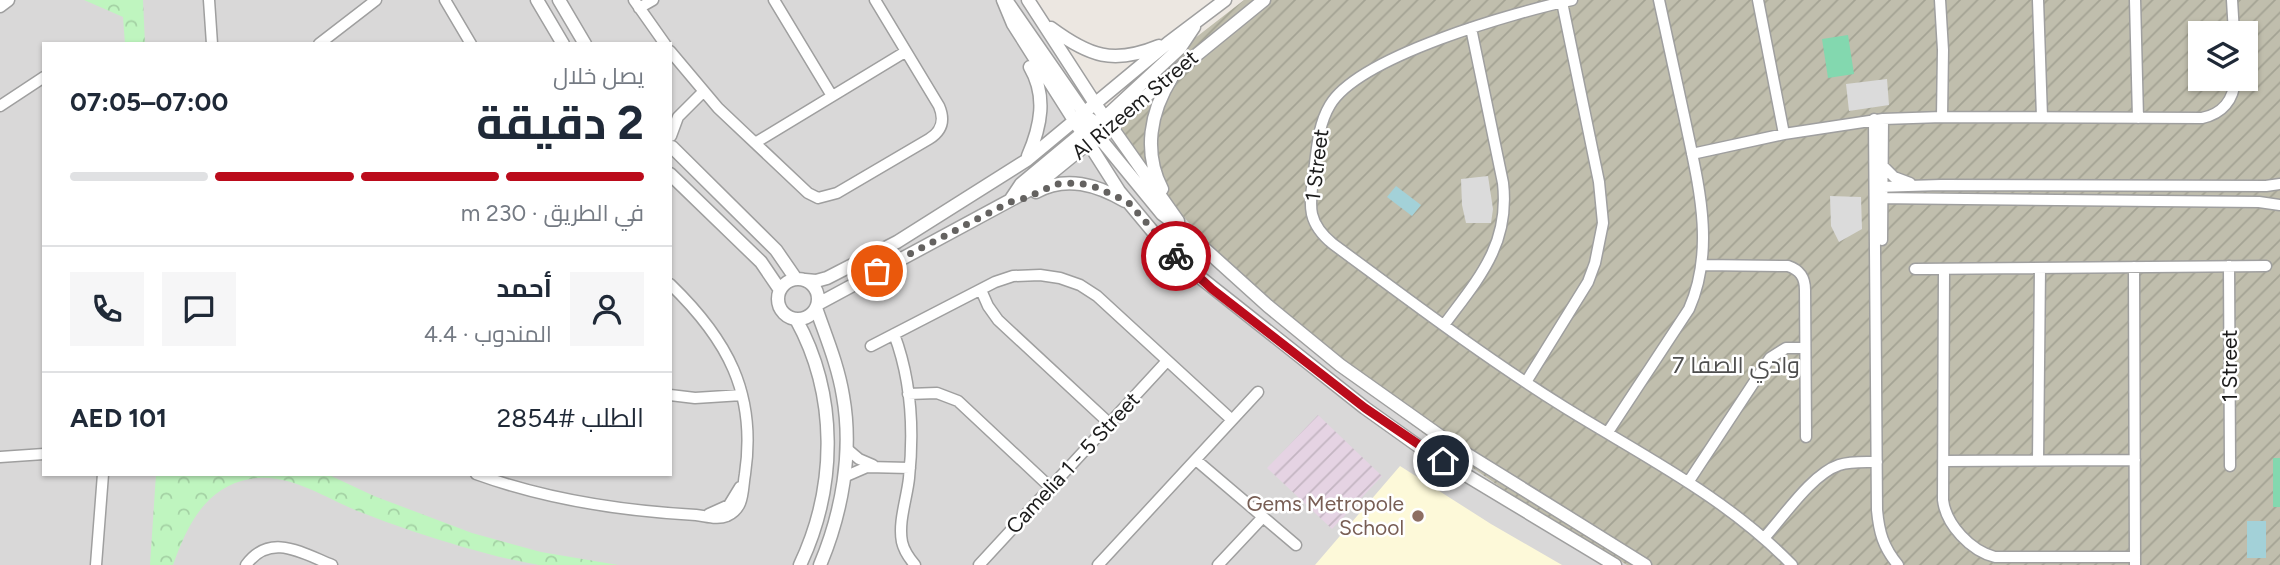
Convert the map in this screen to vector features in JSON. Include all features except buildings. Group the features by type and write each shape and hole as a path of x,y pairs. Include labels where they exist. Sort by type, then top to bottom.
{"street":[{"path":"0,6 8,0"},
{"path":"209,0 212,42"},
{"path":"322,42 376,0"},
{"path":"445,0 470,42"},
{"path":"537,0 562,42"},
{"path":"559,0 584,42"},
{"path":"653,0 636,4 663,42"},
{"path":"774,0 832,96"},
{"path":"672,53 703,92 808,193 818,198 837,193 929,139 941,128 943,121 939,106 875,0"},
{"path":"1003,0 1013,24 1074,123 1094,128"},
{"path":"1003,0 1018,13 1094,128 1162,214 1186,232 1268,306 1394,405 1457,448 1645,565"},
{"path":"1003,0 1001,11 1005,23 1034,73 1041,92 1038,131 1027,160"},
{"path":"1028,0 1096,105 1094,128 1128,202 1163,243 1202,280 1365,408 1421,448 1615,565"},
{"name":"Al Rizeem Street","path":"1096,105 1168,43 1225,0"},
{"name":"Al Rizeem Street","path":"1094,128 1176,70 1264,0"},
{"path":"1608,432 1689,309 1699,288 1703,265 1701,206 1659,0"},
{"path":"1758,0 1784,134"},
{"path":"1940,0 1943,50 1942,117"},
{"path":"2038,0 2042,117"},
{"path":"2135,0 2138,118"},
{"path":"2232,0 2233,21"},
{"name":"1 Street","path":"1526,382 1588,282 1595,263 1602,223 1599,182 1567,1 1471,28 1410,50 1342,89 1323,118 1311,198 1313,219 1324,237 1483,355 1526,382 1689,481 1765,537 1791,565"},
{"path":"1010,202 1021,184 1094,128 1180,48 1198,21"},
{"path":"1045,23 1080,48 1104,56 1136,55 1168,43"},
{"path":"1444,326 1490,261 1500,236 1504,208 1503,184 1471,28"},
{"path":"755,143 905,52"},
{"path":"1176,70 1156,108 1150,144 1158,181 1186,232"},
{"path":"0,106 42,78"},
{"path":"25,90 42,84"},
{"path":"1692,154 1784,134 1879,119 2202,118 2212,116 2228,104 2233,91"},
{"path":"674,119 703,92"},
{"path":"1877,280 1881,270 1882,221 1879,193 1883,166 1879,119"},
{"path":"1879,119 1875,270 1880,534 1885,547 1898,565"},
{"name":"Al Rizeem Street","path":"800,280 821,281 897,242 1027,160 1074,123"},
{"path":"672,144 776,250 800,280 816,290 817,306 844,397 846,448 837,514 820,565"},
{"path":"1883,166 1898,180 1919,185"},
{"path":"672,176 761,262 780,290"},
{"path":"800,280 786,283 780,290 778,300 780,309 787,316 796,319 806,318 817,306 877,271 1010,202 1026,198 1056,184 1067,182 1098,188 1128,202"},
{"path":"1879,193 1919,185 2280,184"},
{"path":"1879,193 1912,200 2259,202 2280,205"},
{"path":"1882,221 1892,209 1912,200"},
{"path":"897,242 905,257"},
{"path":"870,256 877,271"},
{"path":"1703,265 1788,266 1800,272 1805,283 1806,438"},
{"path":"1915,269 2266,265"},
{"name":"1 Street","path":"2230,266 2231,466"},
{"path":"1944,269 1943,500 1947,515 1969,543 1985,554 2135,561 2134,267"},
{"path":"2038,460 2040,268"},
{"path":"871,346 995,282 1013,276 1040,275 1068,280 1097,296 1232,420"},
{"path":"483,476 598,505 672,515 718,512 729,505 744,478 747,441 742,395 722,344 698,312 672,286"},
{"path":"981,290 998,320 1109,423"},
{"path":"796,319 808,341 819,374 828,421 827,456 819,513 800,565"},
{"path":"894,334 901,354 908,394 909,468 901,532 902,545 915,565"},
{"path":"1689,481 1770,358 1786,348 1805,348"},
{"name":"Camelia 1 - 5 Street","path":"979,565 1167,360"},
{"path":"1098,565 1258,392"},
{"path":"908,394 937,393 958,401 1050,487"},
{"path":"672,395 695,398 742,395"},
{"path":"846,448 859,459 876,466"},
{"path":"0,457 42,454"},
{"path":"1195,460 1296,545"},
{"path":"1944,461 2135,460"},
{"path":"1765,537 1829,470 1850,463 1877,462"},
{"path":"844,477 876,466 909,468"},
{"path":"89,565 96,565 103,476"},
{"path":"1218,565 1263,517"},
{"path":"246,565 250,553 263,543 279,541 332,565"}],"shaded area":[{"path":"0,0 1023,0 1147,176 1431,439 1516,498 1627,565 0,565"},
{"path":"1244,0 2280,0 2280,565 1627,565 1516,498 1362,388 1228,266 1147,176 1100,112"},
{"path":"1887,79 1889,105 1849,111 1846,84"},
{"path":"1488,176 1493,209 1491,223 1466,223 1461,179"},
{"path":"1830,196 1861,197 1862,229 1839,242 1831,226"},
{"path":"1318,415 1382,476 1332,529 1267,468"},
{"name":"Gems Metropole School","path":"1400,466 1491,524 1562,565 1315,565"}],"green space":[{"path":"84,0 143,0 145,42 125,42 123,17"},
{"path":"1848,35 1854,74 1828,78 1822,39"},
{"path":"2273,458 2280,458 2280,507 2273,507"},
{"path":"156,476 331,476 374,496 472,533 541,552 618,565 539,565 492,555 385,521 291,482 264,478 234,483 221,490 200,510 173,565 150,565"}],"water":[{"path":"1396,186 1421,205 1412,216 1387,197"},
{"path":"2247,521 2266,521 2266,558 2247,558"}],"way so far":[{"path":"877,271 1010,202 1026,198 1043,188 1067,182 1098,188 1128,202 1176,256"}],"place":[{"name":"Gems Metropole School","path":"1418,516"}],"district":[{"name":"وادي الصفا 7","path":"1736,365"}],"route":[{"path":"1176,256 1263,330 1365,408 1443,461"}]}
